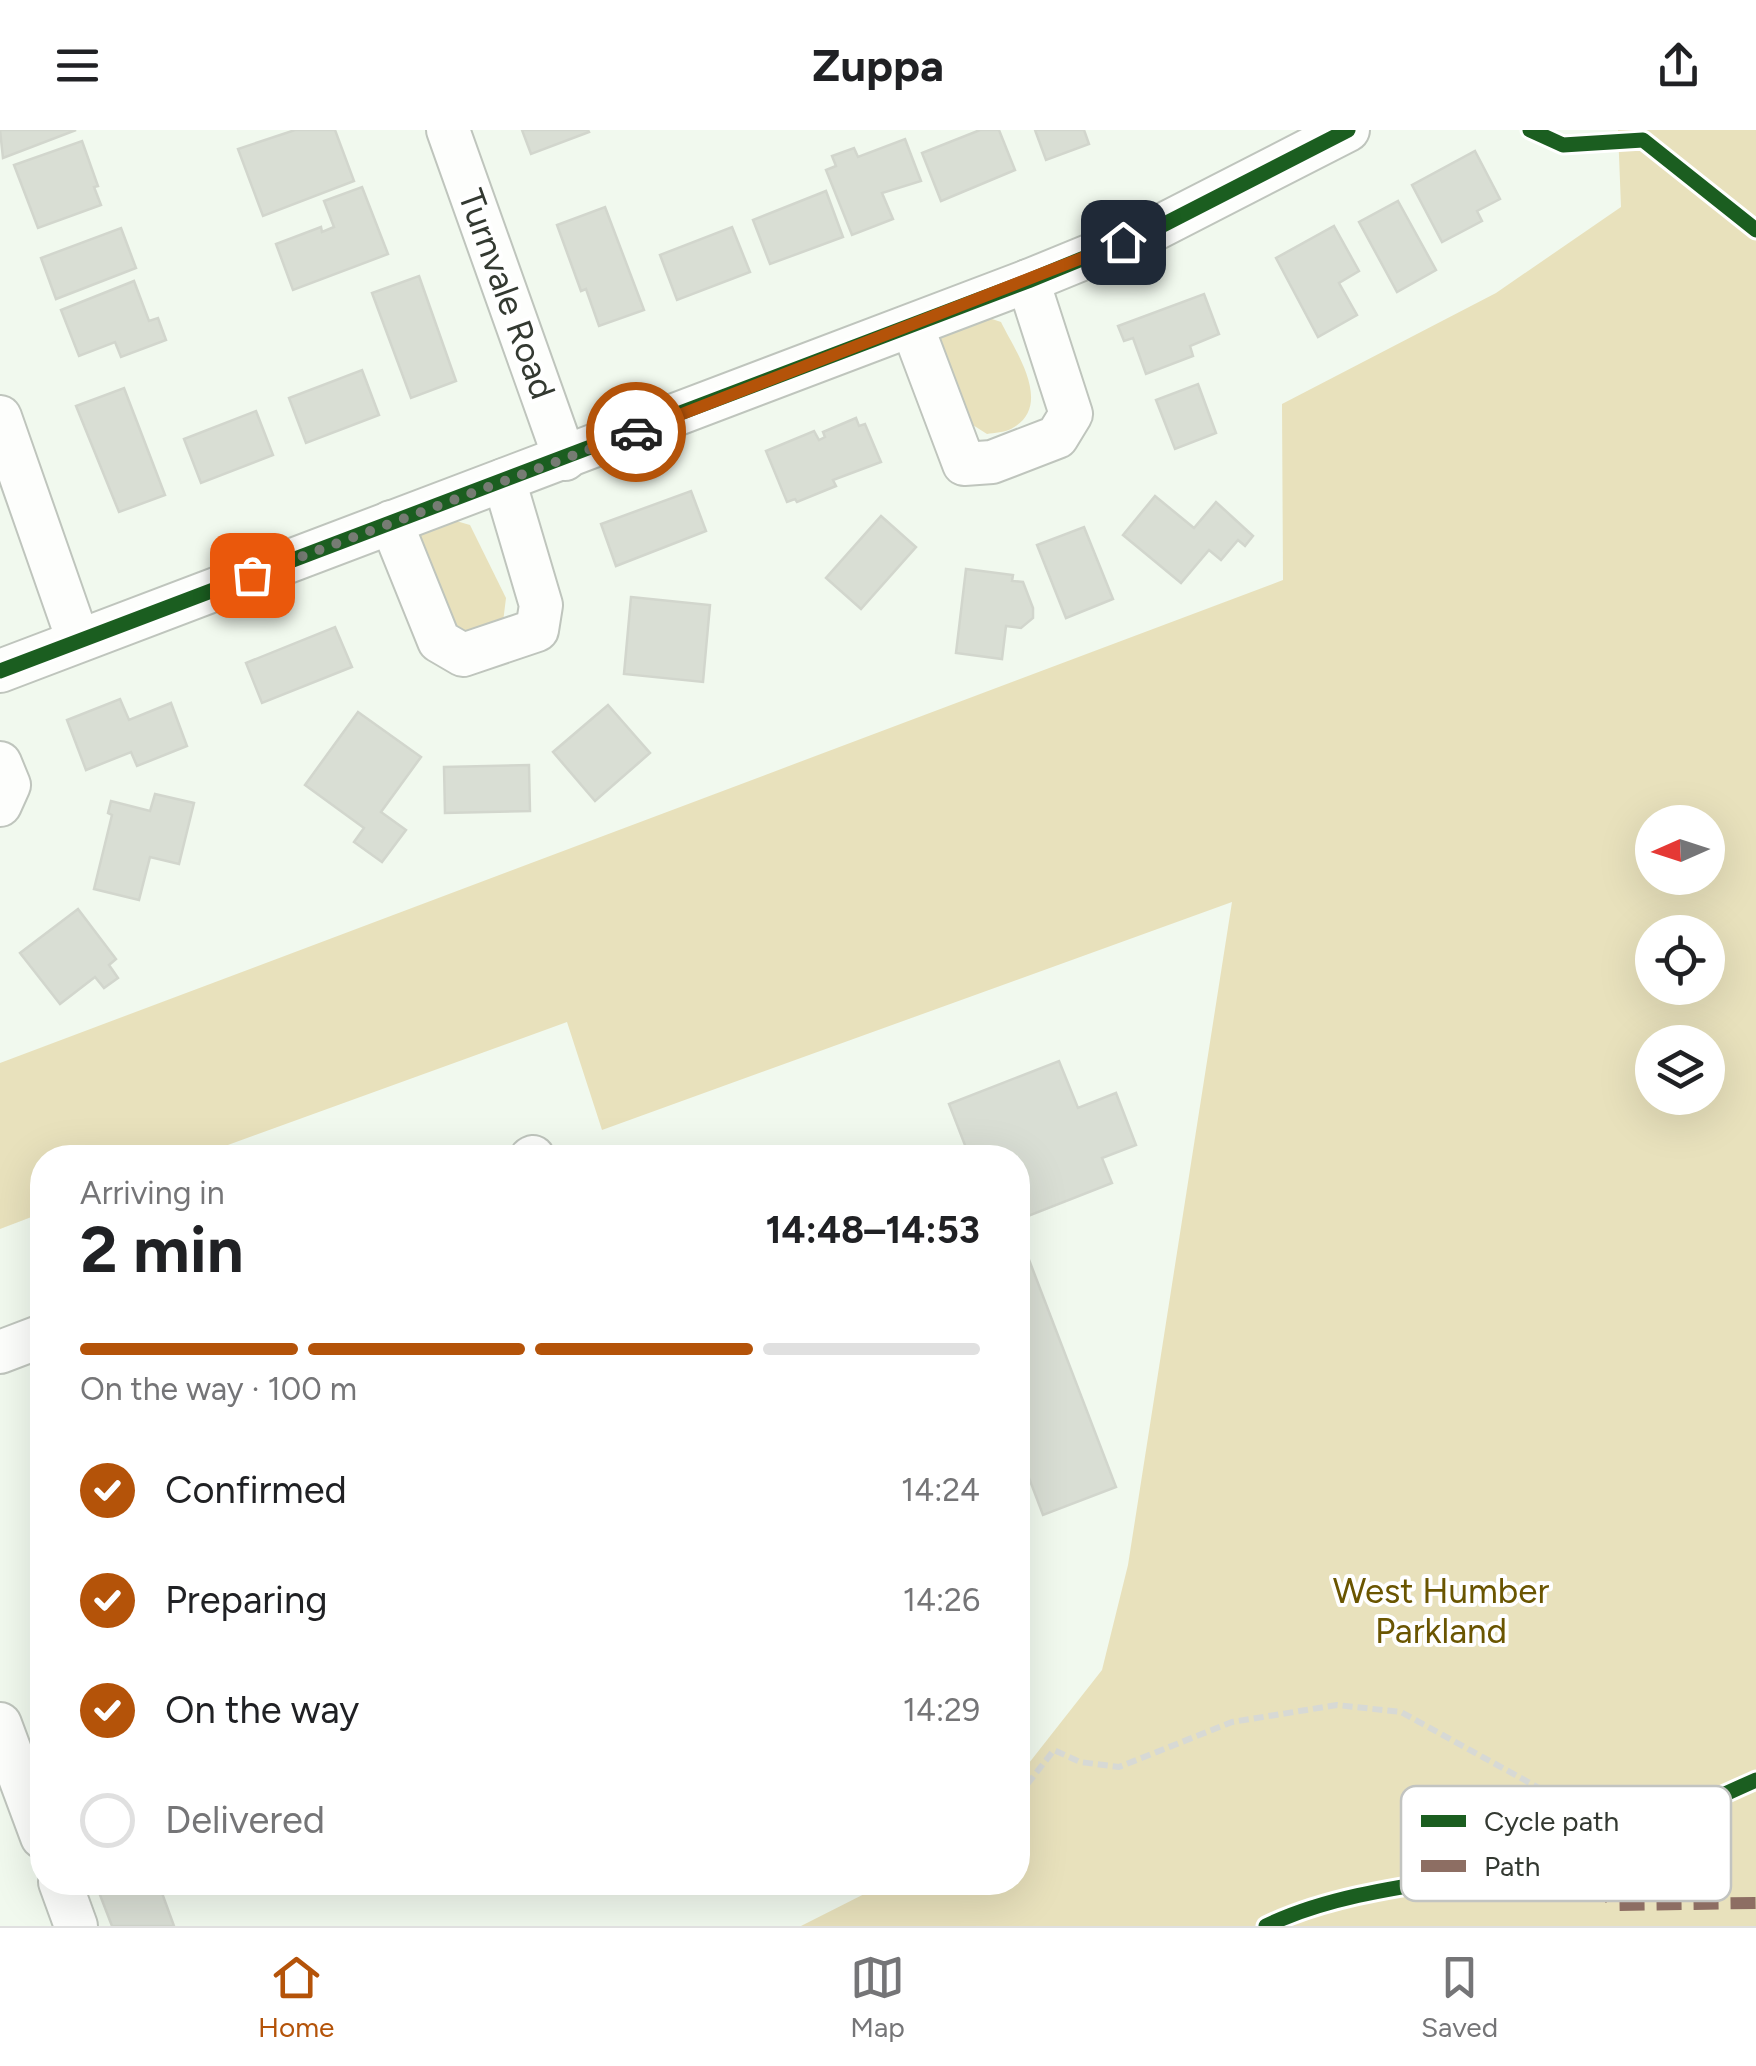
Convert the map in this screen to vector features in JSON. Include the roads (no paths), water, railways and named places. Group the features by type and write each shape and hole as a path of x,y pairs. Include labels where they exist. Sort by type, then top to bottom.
{"street":[{"name":"Turnvale Road","path":"448,130 566,459"},
{"path":"0,672 566,459 1155,230 1348,130"},
{"path":"912,326 964,464 992,462 1056,436 1071,414 1028,281"},
{"path":"0,418 78,640"},
{"path":"391,522 438,641 463,654 537,630 541,604 504,480"},
{"path":"0,763 8,785 0,805"},
{"path":"0,1352 30,1341"},
{"path":"0,1724 30,1805"},
{"path":"65,1895 76,1926"}],"park label":[{"name":"West Humber Parkland","path":"1441,1611"}]}
